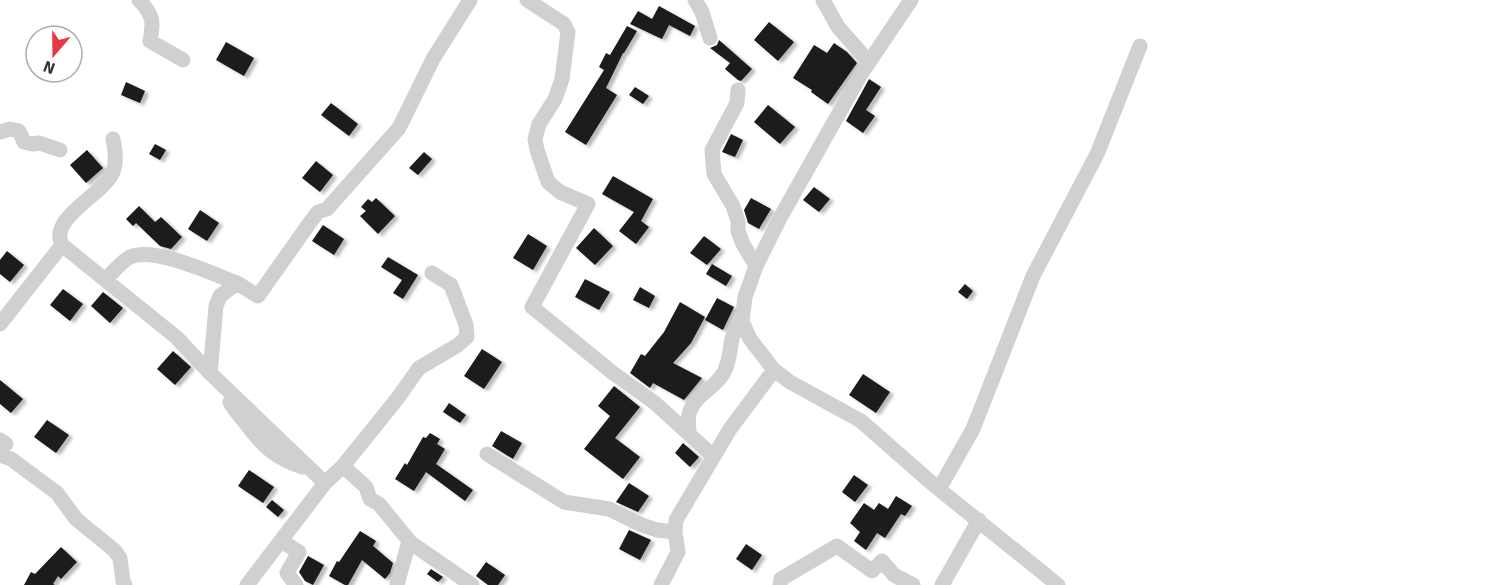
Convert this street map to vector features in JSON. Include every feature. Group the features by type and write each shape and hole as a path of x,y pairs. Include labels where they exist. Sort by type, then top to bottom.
{"street":[{"path":"139,0 148,11 153,24 150,41 183,60"},
{"path":"105,279 129,258 141,254 152,254 192,266 237,284 258,296 318,212 327,209 399,128 434,59 470,0"},
{"path":"527,0 564,24 568,32 562,79 555,99 538,123 535,139 537,150 548,182 560,192 588,204 532,307 655,403 713,456"},
{"path":"695,0 702,12 710,38"},
{"path":"823,0 838,27 869,62"},
{"path":"911,0 869,62 812,160 756,266 745,297 742,321 750,339 774,370 790,382 861,422 939,489 1058,585"},
{"path":"939,489 973,429 1033,276 1097,154 1140,46"},
{"path":"738,90 737,104 711,150 714,174 733,206 738,221 738,231 756,266"},
{"path":"0,132 10,129 19,131 24,142 39,143 60,150"},
{"path":"113,139 116,164 112,174 65,220 58,238 62,245 176,337 222,385 325,483"},
{"path":"0,324 62,245"},
{"path":"247,585 325,483 343,466 419,368 458,345 467,337 466,325 451,285 432,273"},
{"path":"210,373 216,306 220,296 237,284"},
{"path":"689,434 690,411 699,397 724,373 734,330 742,321"},
{"path":"662,585 678,552 676,520 742,411 774,370"},
{"path":"2,446 11,459 57,492 76,519 114,550 120,558 125,585"},
{"path":"487,454 564,502 609,509 642,525 675,532"},
{"path":"343,466 366,487 370,499 379,504 409,541 472,585"},
{"path":"942,585 979,520"},
{"path":"281,541 299,552 287,573 296,585"},
{"path":"397,585 409,541"},
{"path":"780,585 781,579 837,546 872,571 882,561 894,575 913,585"}],"building":[{"path":"659,6 695,26 690,36 669,25 662,39 630,24 638,11 652,19"},
{"path":"769,22 794,42 778,61 754,40"},
{"path":"627,26 637,31 606,88 617,95 586,145 565,132 604,70 599,67 606,53 610,55"},
{"path":"719,40 752,69 741,81 725,69 730,63 710,48 717,45"},
{"path":"226,42 254,58 244,76 216,60"},
{"path":"834,43 857,63 828,104 793,78 814,45 827,53"},
{"path":"869,79 881,87 866,110 875,116 863,133 846,121"},
{"path":"126,82 145,91 140,103 121,95"},
{"path":"635,87 649,96 643,104 629,95"},
{"path":"331,103 358,124 349,136 321,115"},
{"path":"768,105 795,127 780,144 754,122"},
{"path":"731,134 743,140 735,157 722,152"},
{"path":"155,144 166,150 160,160 149,154"},
{"path":"87,150 103,168 86,183 70,165"},
{"path":"424,152 432,159 418,175 409,168"},
{"path":"316,161 333,175 320,192 302,178"},
{"path":"613,176 653,199 641,221 649,227 636,244 619,231 634,212 602,194"},
{"path":"814,187 830,199 819,212 803,200"},
{"path":"376,198 395,216 378,234 360,216 366,211 361,207 368,199 372,202"},
{"path":"751,198 771,209 759,229 748,223 744,210"},
{"path":"139,206 155,222 161,217 182,237 171,249 160,246 136,223 133,226 126,219"},
{"path":"200,210 219,223 207,241 188,229"},
{"path":"323,225 344,239 334,255 312,241"},
{"path":"594,228 613,246 595,265 576,248"},
{"path":"528,234 547,246 533,270 513,258"},
{"path":"704,236 721,249 707,265 690,253"},
{"path":"7,251 24,265 10,282 0,274 0,260"},
{"path":"388,257 418,275 403,299 393,293 402,280 381,267"},
{"path":"712,264 732,276 726,286 706,274"},
{"path":"585,279 610,292 599,310 575,297"},
{"path":"965,284 973,291 967,299 958,292"},
{"path":"640,287 655,296 649,308 633,300"},
{"path":"63,289 83,304 70,321 50,305"},
{"path":"103,292 123,308 110,323 91,306"},
{"path":"717,298 734,307 723,330 705,320"},
{"path":"680,302 705,317 691,343 673,363 702,378 684,400 653,383 650,388 630,373 641,354 645,356 664,332"},
{"path":"482,349 502,362 484,389 464,376"},
{"path":"173,351 191,367 175,385 157,369"},
{"path":"863,374 890,392 876,413 849,395"},
{"path":"0,380 23,399 11,413 0,404"},
{"path":"614,386 640,407 615,438 640,457 623,479 584,449 610,416 598,406"},
{"path":"449,403 466,415 460,423 443,412"},
{"path":"47,420 69,435 56,453 34,437"},
{"path":"501,431 522,443 513,459 492,446"},
{"path":"430,433 440,439 437,444 445,449 436,464 473,490 465,501 426,472 414,491 395,479 405,463 407,465 423,437 426,438"},
{"path":"683,443 699,457 690,467 675,453"},
{"path":"249,470 274,487 263,503 238,486"},
{"path":"854,475 868,485 855,502 842,492"},
{"path":"629,483 649,496 638,512 616,502"},
{"path":"896,496 912,506 905,516 901,514 885,538 877,533 866,550 854,541 860,532 850,523 864,503 874,510 879,503 888,509"},
{"path":"272,500 284,510 278,517 266,507"},
{"path":"629,530 651,540 640,560 619,549"},
{"path":"360,531 376,541 373,546 393,563 385,579 362,560 348,585 345,585 329,576 337,561 339,562"},
{"path":"746,544 762,555 752,570 736,559"},
{"path":"61,547 77,562 61,579 58,576 53,584 55,585 24,585 31,572 35,574"},
{"path":"308,556 324,565 313,585 305,581 299,572"},
{"path":"486,562 505,575 498,585 488,585 476,576"},
{"path":"431,569 443,577 438,582 427,574"}]}
